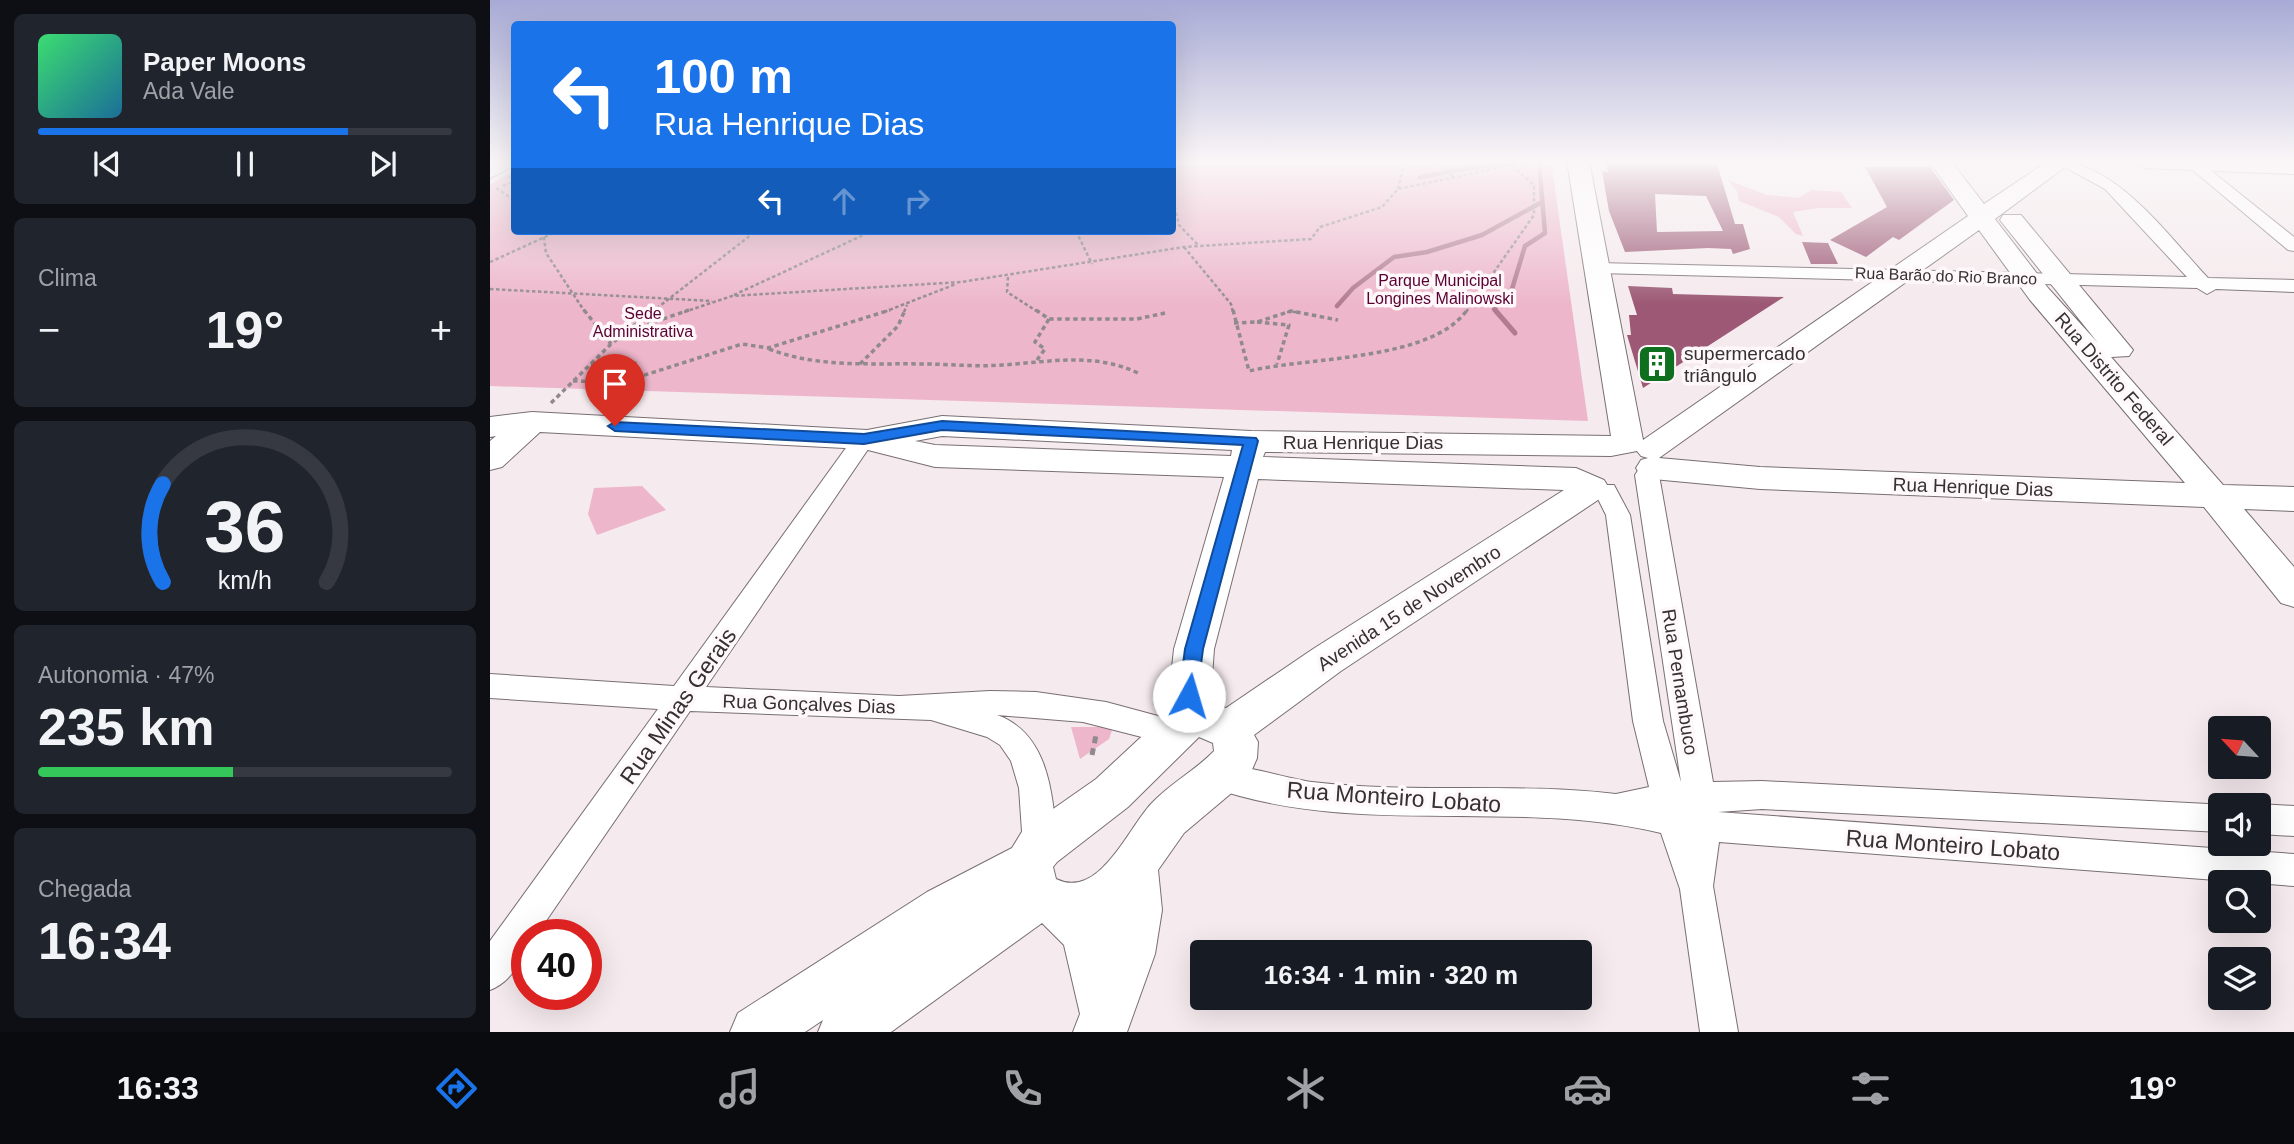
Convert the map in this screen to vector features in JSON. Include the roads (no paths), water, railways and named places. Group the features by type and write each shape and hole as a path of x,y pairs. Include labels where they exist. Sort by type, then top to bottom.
{"street":[{"name":"Rua Pernambuco","path":"1587,209 1599,275 1641,454 1686,811 1719,1032"},
{"name":"Avenida 15 de Novembro","path":"1592,486 1578,471 1641,454 1984,209"},
{"name":"Rua Distrito Federal","path":"1990,209 2051,287 2218,488 2294,593"},
{"path":"2132,209 2200,282 2219,298"},
{"path":"2250,209 2294,246"},
{"path":"2270,209 2294,228"},
{"path":"2255,214 2277,214"},
{"name":"Rua Barão do Rio Branco","path":"1599,275 1885,279 2294,300"},
{"name":"Rua Barão do Rio Branco","path":"2051,287 2200,282 2294,286"},
{"name":"Rua Henrique Dias","path":"490,409 501,410 532,422"},
{"path":"490,459 532,422"},
{"name":"Rua Henrique Dias","path":"490,427 532,422 864,439 935,456 1641,454 1760,478 2218,488 2294,481"},
{"name":"Rua Minas Gerais","path":"490,972 684,700 864,439"},
{"path":"1196,728 1194,649 1248,454"},
{"name":"Rua Henrique Dias","path":"1248,454 1592,486"},
{"name":"Avenida 15 de Novembro","path":"757,1032 878,981 1043,879 1112,793 1145,763 1196,728 1327,660 1592,486 1621,489 1641,454"},
{"name":"Rua Pernambuco","path":"1592,486 1618,515 1648,721 1686,811"},
{"name":"Rua Distrito Federal","path":"2218,488 2294,564"},
{"name":"Rua Henrique Dias","path":"2218,488 2294,499"},
{"name":"Rua Gonçalves Dias","path":"490,686 684,700 919,708 991,703 1047,706 1196,728"},
{"name":"Rua Gonçalves Dias","path":"919,708 967,718 1010,736 1031,771 1038,796 1043,879"},
{"name":"Avenida 15 de Novembro","path":"1043,879 1082,908 1117,888 1168,818 1219,776 1235,758 1236,742 1196,728"},
{"name":"Rua Monteiro Lobato","path":"1219,776 1250,787 1354,799 1686,811 2294,870"},
{"name":"Rua Monteiro Lobato","path":"1686,811 1762,795 2208,816"},
{"path":"2271,820 2294,821"},
{"path":"1103,1022 1129,954 1137,910 1134,867"},
{"path":"1043,879 1086,933 1103,1022"},
{"name":"Avenida 15 de Novembro","path":"845,1032 878,981"}],"waterway":[{"path":"1337,306 1353,288 1394,257 1427,252 1482,235 1529,209"},
{"path":"1495,310 1512,289 1525,246 1545,233 1543,209"},
{"path":"1495,310 1515,333"}],"place":[{"name":"supermercado triângulo","path":"1657,364"}],"park label":[{"name":"Parque Municipal Longines Malinowski","path":"1440,289"},
{"name":"Sede Administrativa","path":"643,322"}]}
